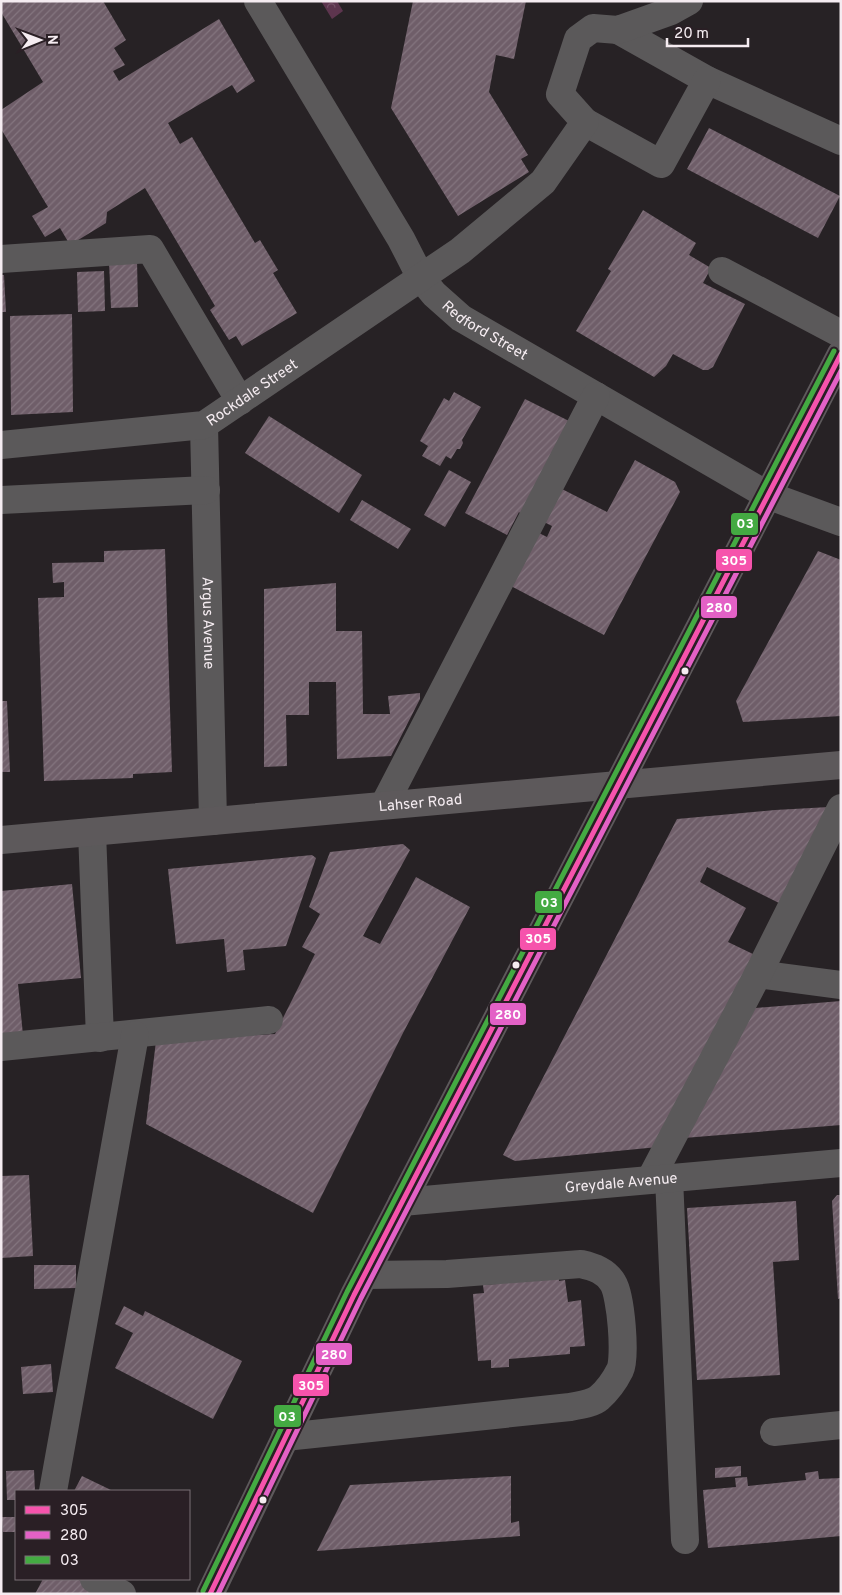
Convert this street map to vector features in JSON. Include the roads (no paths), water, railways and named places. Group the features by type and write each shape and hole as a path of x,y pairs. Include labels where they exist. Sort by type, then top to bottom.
{"main road":[{"path":"210,1594 285,1437 402,1202 616,785 841,354"},
{"name":"Lahser Road","path":"1,840 841,765"}],"street":[{"name":"Redford Street","path":"258,1 396,231 421,278 434,294 461,318 767,495 841,522"},
{"path":"618,30 671,10 689,1"},
{"path":"707,80 661,164 586,122 560,94 578,39 593,28 618,30 707,80 841,141"},
{"name":"Rockdale Street","path":"1,445 204,425 460,251 543,182 586,122"},
{"path":"1,259 150,249 240,401"},
{"path":"722,271 841,334"},
{"path":"384,806 596,396"},
{"name":"Argus Avenue","path":"204,425 213,820"},
{"path":"1,500 206,490"},
{"path":"685,1540 660,1179 758,974 841,808"},
{"path":"92,832 100,1038"},
{"path":"758,974 841,985"},
{"path":"1,1047 269,1020"},
{"path":"53,1490 135,1035"},
{"name":"Greydale Avenue","path":"402,1202 841,1163"},
{"path":"285,1437 570,1407 597,1400 607,1390 620,1369 622,1357 617,1295 613,1283 604,1272 592,1266 581,1264 447,1274 365,1275"},
{"path":"774,1432 841,1425"},
{"path":"96,1580 122,1594"}]}
